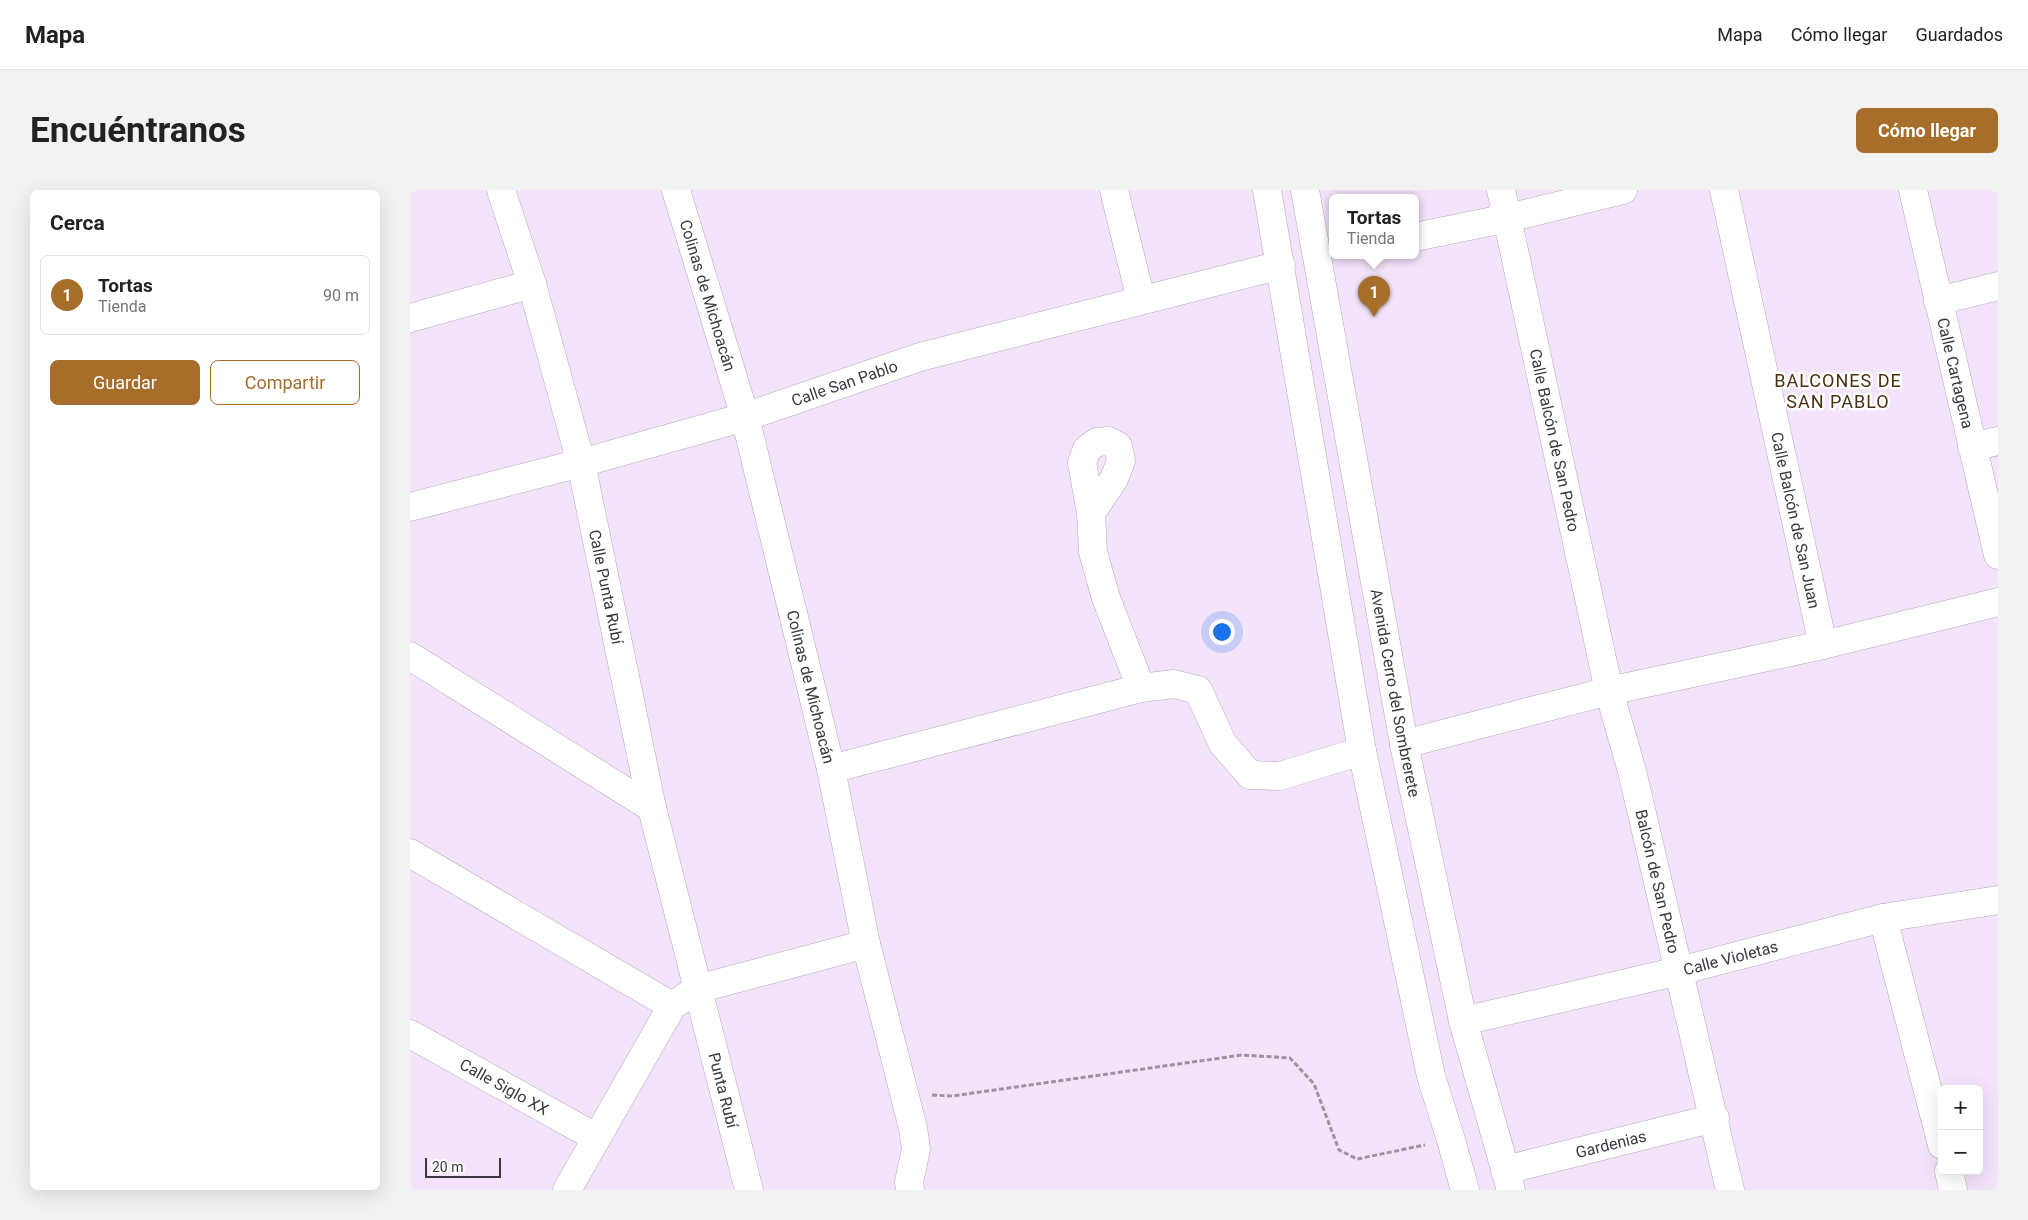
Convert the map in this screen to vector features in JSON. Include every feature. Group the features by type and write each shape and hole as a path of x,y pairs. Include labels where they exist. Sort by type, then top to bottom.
{"street":[{"name":"Calle Punta Rubí","path":"501,190 532,284 581,463 652,808 697,989"},
{"name":"Colinas de Michoacán","path":"676,190 745,417 831,770 866,944 913,1128 916,1149 909,1182 910,1190"},
{"path":"1114,190 1141,300"},
{"path":"1267,190 1362,751 1431,1076 1452,1140 1465,1190"},
{"name":"Avenida Cerro del Sombrerete","path":"1305,190 1324,255 1404,744 1464,1020 1508,1180"},
{"name":"Calle Balcón de San Pedro","path":"1501,190 1609,691"},
{"path":"1419,236 1508,218 1623,190"},
{"name":"Calle Balcón de San Juan","path":"1724,190 1823,645"},
{"name":"Calle Cartagena","path":"1913,190 1998,555"},
{"name":"Calle San Pablo","path":"410,508 745,417 920,357 1281,265"},
{"path":"410,318 532,284"},
{"path":"1938,301 1998,286"},
{"path":"1972,447 1998,441"},
{"path":"1091,512 1093,552 1106,598 1141,688"},
{"path":"1404,744 1609,691 1823,645 1998,602"},
{"path":"410,656 652,808"},
{"path":"831,770 1141,688 1174,684 1198,690 1223,744 1250,775 1280,776 1362,751"},
{"name":"Balcón de San Pedro","path":"1609,691 1632,771 1715,1118 1730,1190"},
{"path":"410,852 672,1006"},
{"name":"Calle Violetas","path":"1464,1020 1679,971 1883,918 1998,900"},
{"path":"1883,918 1938,1130"},
{"path":"567,1190 672,1006 697,989 866,944"},
{"name":"Punta Rubí","path":"697,989 749,1190"},
{"name":"Calle Siglo XX","path":"410,1034 596,1138"},
{"name":"Gardenias","path":"1508,1180 1715,1118"},
{"path":"1950,1175 1954,1190"}],"path":[{"path":"904,1093 952,1096 1242,1055 1290,1058 1314,1084 1339,1150 1356,1159 1452,1140"}],"place":[{"name":"Tortas","path":"1374,317"}],"district":[{"name":"BALCONES DE SAN PABLO","path":"1838,390"}]}
